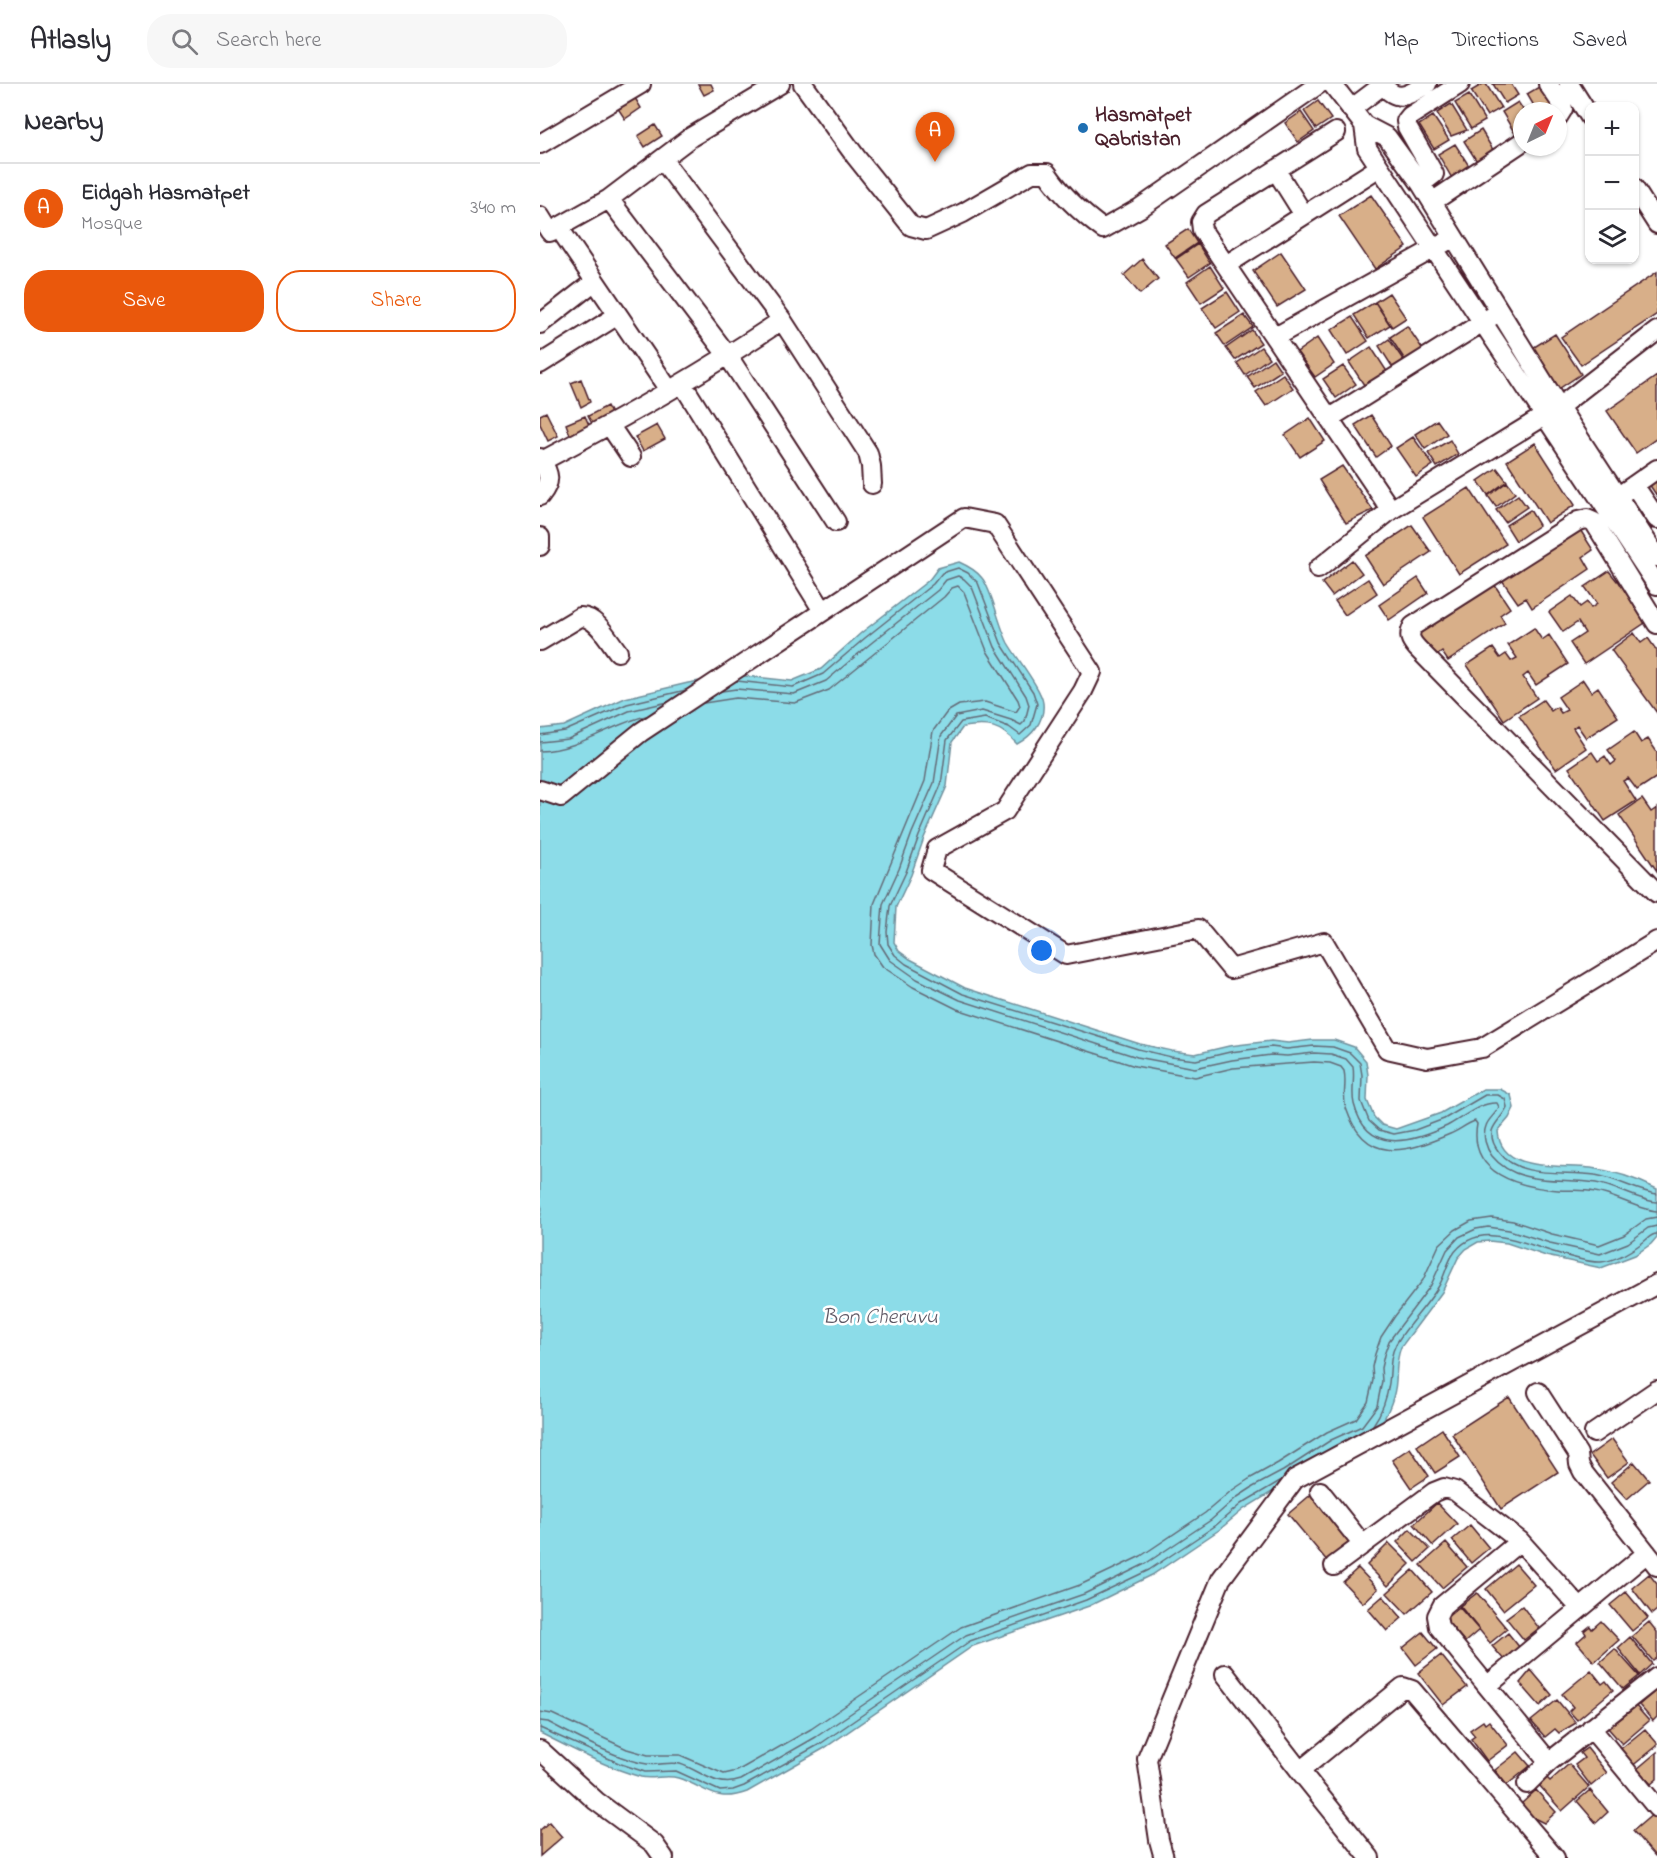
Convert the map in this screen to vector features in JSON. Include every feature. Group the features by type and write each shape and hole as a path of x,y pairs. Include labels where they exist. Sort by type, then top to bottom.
{"street":[{"path":"540,144 641,84"},
{"path":"550,233 609,199 691,137 780,84"},
{"path":"803,84 903,217 911,226 926,230 963,213 1032,173 1047,173 1058,190 1103,228 1140,208 1319,84"},
{"path":"1332,84 1364,125 1387,137 1421,184 1499,312 1552,412 1657,585"},
{"path":"1351,109 1383,84 1391,94 1400,96 1410,94 1427,84"},
{"path":"1421,184 1434,174 1407,127 1406,121 1410,116 1460,84"},
{"path":"1548,84 1561,102"},
{"path":"1569,84 1585,109"},
{"path":"1364,125 1367,148 1482,322 1617,497 1657,557"},
{"path":"1336,132 1277,172 1206,214 1201,222 1202,230 1391,510"},
{"path":"1432,202 1513,148"},
{"path":"662,159 782,320 868,453 872,484"},
{"path":"1226,265 1380,168"},
{"path":"1277,172 1304,215"},
{"path":"1639,195 1657,224"},
{"path":"609,199 728,356 836,522"},
{"path":"540,216 550,233 595,281 618,315 675,386 823,611"},
{"path":"1275,338 1453,237"},
{"path":"540,324 595,281"},
{"path":"1330,418 1499,312"},
{"path":"540,364 618,315"},
{"path":"540,496 548,486 549,480 541,460 610,426 728,356 782,320"},
{"path":"1318,569 1391,510 1552,412 1657,331"},
{"path":"610,426 630,457"},
{"path":"1617,497 1657,470"},
{"path":"1634,485 1657,519"},
{"path":"540,790 561,796 641,732 964,518 995,524 1092,672 1083,691 1005,811 937,849 931,870 1066,955 1198,929 1231,969 1324,942 1386,1049 1426,1058 1482,1048 1657,941"},
{"path":"1657,624 1594,522 1587,519 1578,521 1413,626 1409,633 1410,640 1417,648 1657,893"},
{"path":"540,537 540,546"},
{"path":"540,641 580,617 586,616 594,622 618,652"},
{"path":"1164,1858 1159,1840 1147,1759 1221,1579 1295,1479 1657,1284"},
{"path":"1594,1433 1657,1390"},
{"path":"1487,1686 1580,1608 1652,1560 1583,1472 1578,1454 1538,1392"},
{"path":"1334,1566 1434,1492 1444,1488 1455,1491 1520,1541 1580,1608"},
{"path":"1320,1491 1363,1545"},
{"path":"1520,1541 1442,1606 1437,1616 1439,1628 1549,1762"},
{"path":"1225,1674 1370,1858"},
{"path":"1527,1784 1549,1762 1657,1677"},
{"path":"1300,1771 1403,1687 1407,1688 1412,1690 1555,1858"},
{"path":"1591,1728 1657,1809"},
{"path":"540,1750 596,1801 654,1844 664,1858"}],"water":[{"name":"Bon Cheruvu","path":"959,562 974,570 986,584 1008,643 1042,697 1043,710 1040,722 1028,737 1017,744 999,729 980,725 963,727 952,742 947,786 896,907 894,942 899,951 965,988 1140,1044 1172,1051 1195,1054 1229,1046 1271,1041 1288,1043 1313,1040 1334,1040 1354,1047 1366,1061 1367,1100 1374,1117 1382,1125 1396,1129 1441,1113 1483,1089 1500,1089 1511,1095 1514,1108 1498,1131 1501,1145 1509,1154 1520,1161 1534,1164 1608,1171 1657,1189 1657,1237 1635,1255 1601,1268 1546,1256 1507,1243 1478,1242 1466,1249 1458,1258 1442,1292 1401,1347 1397,1360 1393,1399 1379,1427 1244,1509 1219,1530 1152,1575 1089,1606 973,1646 823,1749 747,1792 727,1796 718,1795 678,1778 646,1778 628,1773 540,1733 540,1219 542,1208 540,1203 540,729 564,726 625,698 688,683 735,675 792,681 821,669 861,633 929,580 938,568"}],"building":[{"path":"698,84 711,84 714,90 704,95"},
{"path":"1486,84 1501,108 1487,116 1471,91"},
{"path":"1493,84 1511,84 1518,95 1505,103"},
{"path":"1544,84 1551,102 1532,102 1527,94"},
{"path":"632,93 641,108 625,119 615,104"},
{"path":"1469,95 1485,121 1471,129 1455,103"},
{"path":"1318,101 1331,119 1316,129 1304,111"},
{"path":"1451,104 1467,130 1451,136 1437,113"},
{"path":"1513,105 1513,130 1502,112"},
{"path":"1301,112 1314,131 1298,142 1285,123"},
{"path":"1433,116 1449,140 1434,149 1419,125"},
{"path":"655,125 662,136 645,147 638,136"},
{"path":"1481,130 1495,153 1478,163 1464,141"},
{"path":"1455,144 1471,169 1453,180 1438,154"},
{"path":"1371,195 1407,247 1375,269 1339,216"},
{"path":"1188,229 1197,243 1175,258 1165,244"},
{"path":"1198,244 1210,263 1189,277 1176,259"},
{"path":"1281,252 1306,289 1277,307 1253,271"},
{"path":"1142,259 1158,279 1140,294 1124,275"},
{"path":"1210,266 1224,288 1201,303 1187,282"},
{"path":"1657,272 1657,314 1581,365 1561,337"},
{"path":"1227,292 1240,312 1216,328 1202,308"},
{"path":"1389,293 1406,318 1392,327 1375,302"},
{"path":"1375,302 1390,325 1369,338 1354,315"},
{"path":"1244,315 1253,327 1225,346 1216,333"},
{"path":"1352,317 1368,341 1347,355 1331,330"},
{"path":"1407,326 1424,351 1407,363 1390,337"},
{"path":"1252,330 1261,343 1235,360 1226,348"},
{"path":"1555,334 1581,374 1557,390 1531,349"},
{"path":"1317,338 1334,364 1315,377 1297,352"},
{"path":"1389,339 1406,364 1395,371 1379,346"},
{"path":"1261,347 1269,358 1245,375 1237,363"},
{"path":"1371,347 1388,373 1366,388 1349,362"},
{"path":"1273,359 1281,371 1255,388 1247,377"},
{"path":"1343,366 1356,384 1336,398 1323,379"},
{"path":"1283,374 1293,388 1266,406 1256,392"},
{"path":"1657,376 1657,438 1636,453 1607,411"},
{"path":"581,379 590,402 581,407 571,383"},
{"path":"607,406 615,421 596,431 588,416"},
{"path":"546,412 558,436 548,441 540,424 540,415"},
{"path":"1371,415 1391,446 1376,457 1355,425"},
{"path":"585,416 592,432 572,440 566,424"},
{"path":"1310,418 1325,441 1300,457 1285,435"},
{"path":"1437,420 1447,434 1425,449 1415,434"},
{"path":"657,425 665,439 643,451 635,437"},
{"path":"1413,437 1433,465 1416,477 1396,448"},
{"path":"1450,440 1458,454 1437,467 1428,453"},
{"path":"1535,443 1575,505 1547,523 1507,461"},
{"path":"1342,466 1373,510 1346,523 1319,480"},
{"path":"1497,468 1507,481 1488,495 1478,481"},
{"path":"1657,479 1657,496 1649,484"},
{"path":"1507,482 1515,493 1496,507 1488,496"},
{"path":"1469,488 1506,544 1459,574 1423,517"},
{"path":"1518,495 1527,507 1505,522 1496,510"},
{"path":"1530,510 1539,525 1516,541 1506,525"},
{"path":"1412,525 1431,552 1383,584 1365,556"},
{"path":"1579,528 1593,550 1583,557 1590,569 1532,608 1526,598 1518,603 1502,580"},
{"path":"1352,560 1362,573 1332,596 1322,583"},
{"path":"1609,571 1617,581 1624,576 1648,612 1641,616 1645,623 1584,664 1570,643 1585,633 1578,622 1563,632 1549,612 1572,596 1580,607 1587,602 1591,608 1597,604 1585,587"},
{"path":"1418,578 1428,593 1389,620 1379,605"},
{"path":"1368,579 1377,593 1345,615 1335,601"},
{"path":"1494,584 1510,608 1500,615 1505,623 1448,661 1442,652 1433,658 1417,635"},
{"path":"1534,628 1542,640 1549,635 1568,664 1536,685 1528,673 1523,677 1537,698 1504,720 1467,665 1493,648 1500,658 1506,654 1511,661 1517,658 1508,645"},
{"path":"1634,633 1641,643 1648,638 1657,651 1657,713 1611,650"},
{"path":"1583,680 1591,692 1598,687 1618,717 1586,738 1577,725 1573,728 1586,748 1556,769 1519,716 1543,700 1551,711 1557,707 1561,713 1567,710 1558,697"},
{"path":"1634,732 1641,743 1648,739 1657,752 1657,777 1637,790 1628,778 1623,781 1636,801 1605,821 1569,768 1592,752 1598,761 1605,756 1611,765 1616,761 1608,750"},
{"path":"1642,799 1651,812 1657,808 1657,871 1619,815"},
{"path":"1509,1397 1558,1472 1501,1509 1452,1434"},
{"path":"1442,1429 1460,1457 1435,1473 1417,1446"},
{"path":"1612,1439 1629,1462 1607,1478 1590,1455"},
{"path":"1410,1448 1429,1476 1411,1488 1392,1460"},
{"path":"1634,1462 1649,1480 1627,1499 1611,1482"},
{"path":"1314,1492 1354,1541 1328,1562 1288,1514"},
{"path":"1437,1503 1457,1524 1433,1546 1414,1524"},
{"path":"1470,1525 1489,1548 1471,1563 1452,1540"},
{"path":"1410,1529 1430,1549 1416,1562 1397,1542"},
{"path":"1389,1543 1410,1564 1388,1586 1367,1565"},
{"path":"1446,1543 1467,1567 1442,1588 1421,1565"},
{"path":"1516,1564 1534,1585 1503,1610 1486,1589"},
{"path":"1358,1568 1378,1589 1363,1603 1343,1582"},
{"path":"1413,1570 1432,1592 1407,1614 1387,1593"},
{"path":"1649,1574 1657,1584 1657,1610 1652,1614 1632,1588"},
{"path":"1626,1592 1648,1618 1632,1631 1610,1605"},
{"path":"1477,1593 1507,1629 1490,1643 1460,1606"},
{"path":"1383,1596 1402,1618 1387,1631 1368,1609"},
{"path":"1522,1606 1539,1628 1524,1640 1506,1618"},
{"path":"1459,1607 1479,1630 1465,1642 1445,1619"},
{"path":"1601,1621 1619,1640 1594,1662 1577,1642 1586,1634 1584,1631 1590,1626 1592,1629"},
{"path":"1649,1622 1657,1632 1657,1658 1653,1661 1632,1636"},
{"path":"1423,1632 1437,1649 1416,1665 1403,1648"},
{"path":"1508,1633 1520,1648 1505,1661 1492,1646"},
{"path":"1630,1637 1652,1664 1640,1675 1618,1648"},
{"path":"1615,1649 1639,1676 1623,1689 1600,1662"},
{"path":"1441,1655 1467,1687 1443,1705 1418,1673"},
{"path":"1531,1670 1552,1695 1540,1706 1520,1683"},
{"path":"1591,1670 1602,1684 1606,1681 1613,1690 1577,1720 1569,1711 1573,1707 1562,1694"},
{"path":"1657,1689 1657,1717 1653,1721 1639,1705"},
{"path":"1557,1700 1576,1723 1559,1733 1555,1729 1545,1737 1531,1721"},
{"path":"1635,1705 1649,1721 1622,1744 1608,1728"},
{"path":"1483,1721 1485,1724 1489,1721 1508,1745 1487,1761 1471,1739 1475,1736 1470,1730"},
{"path":"1645,1729 1657,1746 1631,1767 1618,1751"},
{"path":"1587,1748 1607,1773 1591,1786 1575,1765 1584,1758 1580,1753"},
{"path":"1518,1752 1530,1766 1507,1785 1495,1770"},
{"path":"1657,1752 1657,1779 1651,1784 1637,1769"},
{"path":"1569,1764 1589,1787 1562,1811 1539,1785 1547,1778 1550,1781"},
{"path":"1536,1790 1556,1812 1544,1823 1530,1816 1520,1805"},
{"path":"1590,1790 1608,1812 1596,1823 1577,1801"},
{"path":"1653,1814 1657,1818 1657,1854 1655,1856 1633,1831"},
{"path":"549,1822 562,1837 540,1856 540,1830"}],"place":[{"name":"Hasmatpet Qabristan","path":"1083,128"},
{"name":"Eidgah Hasmatpet","path":"935,162"}]}
